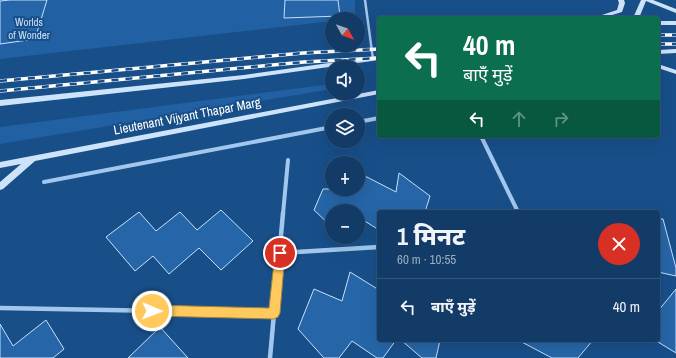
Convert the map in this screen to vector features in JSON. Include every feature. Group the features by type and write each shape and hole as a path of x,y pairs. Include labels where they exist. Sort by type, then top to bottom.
{"main road":[{"path":"603,16 620,11 622,3 621,0"},
{"path":"637,16 644,0"},
{"path":"648,0 676,11"},
{"path":"660,23 676,23"},
{"path":"660,52 676,51"},
{"name":"Lieutenant Vijyant Thapar Marg","path":"0,105 13,102 244,77 376,59"},
{"path":"660,67 676,72"},
{"name":"Lieutenant Vijyant Thapar Marg","path":"0,165 377,92"},
{"path":"0,187 34,158"}],"street":[{"path":"365,121 377,118"},
{"path":"44,182 325,128"},
{"path":"482,138 517,210"},
{"path":"270,358 288,160"},
{"path":"280,253 377,247"},
{"path":"0,308 274,313"}],"lane":[{"path":"365,0 376,59"}],"green space":[{"name":"Worlds of Wonder","path":"0,0 355,0 355,12 325,12 325,22 0,59"},
{"path":"325,85 325,90 0,144 0,127"}],"building":[{"path":"47,0 35,39 0,44 0,1"},
{"path":"285,0 338,0 340,12 325,12 325,17 284,18"},
{"path":"399,173 430,196 426,210 377,210 377,229 365,221 365,204 325,204 325,220 314,210 323,189 325,189 325,196 365,196 365,176 396,192"},
{"path":"221,210 253,241 221,270 199,248 169,274 153,256 135,271 106,237 139,212 156,231 180,212 197,230"},
{"path":"660,219 663,219 676,268 676,276 660,272"},
{"path":"350,272 377,289 377,342 395,342 383,358 377,358 352,341 339,358 324,358 298,329 314,289 342,301"},
{"path":"676,289 676,353 658,342 660,342 660,309"},
{"path":"46,320 64,349 53,358 0,358 0,324 13,346"},
{"path":"160,327 188,358 128,358"},
{"path":"403,342 440,342 436,358 422,358"},
{"path":"522,342 591,342 578,358 552,358"}],"railway":[{"path":"660,35 676,35"},
{"path":"660,44 676,44"},
{"path":"0,81 303,53 377,49"},
{"path":"0,91 304,62 377,58"}],"route":[{"path":"152,311 274,313 280,253"}]}
